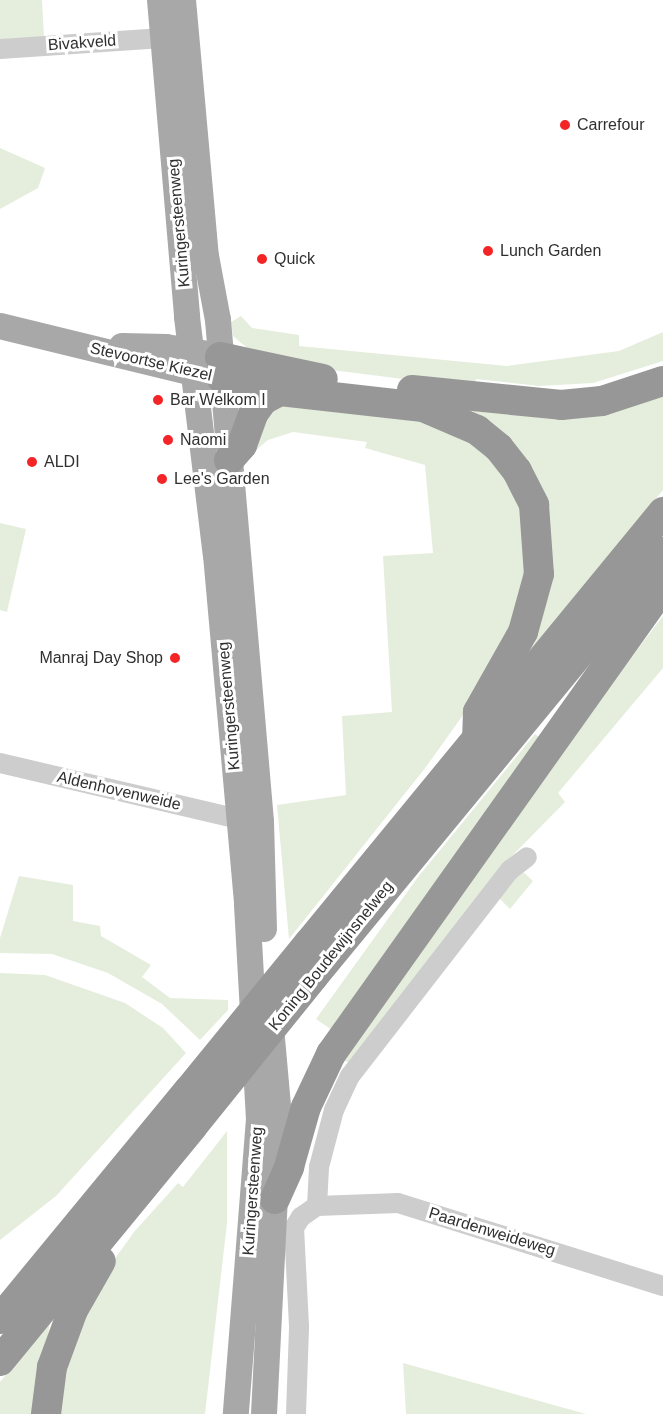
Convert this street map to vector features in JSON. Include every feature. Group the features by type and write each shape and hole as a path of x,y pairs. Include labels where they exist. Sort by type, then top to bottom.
{"highway":[{"path":"207,365 561,405 602,401 663,381"},
{"path":"207,365 279,391 423,407 450,416 499,448 517,471 534,506 539,574 523,632 478,712 477,737"},
{"path":"229,460 242,445 253,414 263,400 279,391"},
{"name":"Koning Boudewijnsnelweg","path":"0,1319 663,512"},
{"name":"Koning Boudewijnsnelweg","path":"0,1361 663,552"},
{"path":"275,1199 289,1167 306,1107 331,1054 663,586"},
{"path":"46,1414 52,1367 73,1310 116,1240 122,1212"}],"main road":[{"name":"Kuringersteenweg","path":"160,0 163,38 207,365 259,1119 236,1414"},
{"name":"Kuringersteenweg","path":"183,0 206,256 217,314 207,365 229,460 261,822 264,945 279,1117 264,1414"},
{"name":"Stevoortse Kiezel","path":"0,326 80,345 207,365"}],"street":[{"name":"Bivakveld","path":"0,49 163,38"},
{"name":"Aldenhovenweide","path":"0,763 239,819"},
{"path":"296,1414 299,1326 294,1228 301,1217 317,1206 319,1167 334,1110 350,1076 510,870 527,857"},
{"name":"Paardenweideweg","path":"317,1206 398,1203 663,1286"}],"green space":[{"path":"0,0 42,0 44,38 0,40"},
{"path":"0,148 45,168 38,188 0,209"},
{"path":"241,316 252,328 299,335 299,346 507,366 619,351 663,332 663,361 593,383 539,386 476,379 474,388 316,368 252,352 233,336 231,322"},
{"path":"663,395 663,490 511,679 543,518 468,418 475,409 603,411"},
{"path":"285,398 446,426 491,454 523,505 529,589 478,694 426,767 289,939 277,805 346,795 342,716 392,712 383,556 433,553 425,465 365,448 367,442 293,432 268,440 249,456 259,418"},
{"path":"0,523 26,529 7,612 0,610"},
{"path":"663,616 663,668 558,793 565,802 509,859 533,881 510,909 487,886 361,1072 344,1060 616,677"},
{"path":"535,734 544,741 335,1032 316,1019 418,877"},
{"path":"19,876 73,885 73,921 100,926 101,936 151,965 142,977 170,998 228,1000 228,1010 200,1040 162,1004 108,973 52,954 0,953 0,938"},
{"path":"0,973 45,975 125,1003 163,1028 186,1053 56,1196 0,1240"},
{"path":"227,1131 227,1223 205,1414 57,1414 63,1374 104,1274 134,1232 178,1183 183,1187"},
{"path":"50,1321 38,1414 0,1414 0,1382"},
{"path":"403,1363 586,1414 406,1414"}],"place":[{"name":"Carrefour","path":"565,125"},
{"name":"Lunch Garden","path":"488,251"},
{"name":"Quick","path":"262,259"},
{"name":"Bar Welkom I","path":"158,400"},
{"name":"Naomi","path":"168,440"},
{"name":"ALDI","path":"32,462"},
{"name":"Lee's Garden","path":"162,479"},
{"name":"Manraj Day Shop","path":"175,658"}]}
